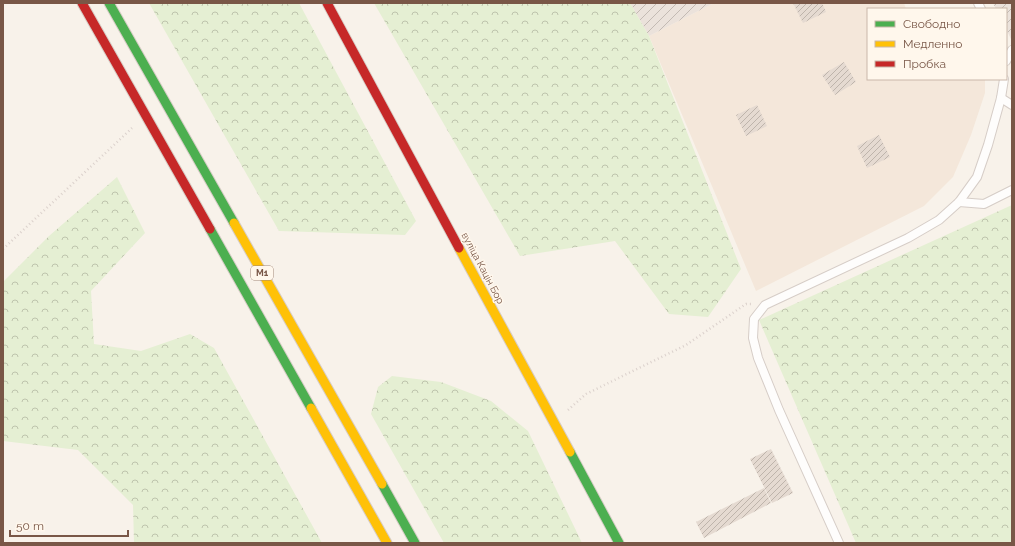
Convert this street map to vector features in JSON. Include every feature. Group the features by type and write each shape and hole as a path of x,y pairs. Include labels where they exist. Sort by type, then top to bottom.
{"main road":[{"name":"М1","path":"82,3 387,543"},
{"name":"М1","path":"109,3 415,543"},
{"name":"вуліца Кацін Бор","path":"328,3 619,543"}],"lane":[{"path":"1007,59 1012,50"},
{"path":"839,543 779,410 758,358 752,338 754,319 765,305 908,238 939,220 959,202 977,176 1002,98 1004,80"},
{"path":"1002,98 1012,105"},
{"path":"959,202 984,204 1012,190"}],"path":[{"path":"3,249 146,115"},
{"path":"565,413 586,394 686,345 746,304 765,305"}],"shaded area":[{"path":"630,3 714,3 649,36"},
{"path":"714,3 904,3 906,8 867,8 867,80 985,80 985,93 971,135 953,177 924,206 756,291 649,36"},
{"path":"993,3 1012,3 1012,41 1007,31 1007,8 996,8"}],"green space":[{"path":"149,3 299,3 416,221 405,235 279,231"},
{"path":"374,3 630,3 649,36 741,269 708,317 669,314 615,241 520,256"},
{"path":"117,177 145,233 91,291 94,344 141,351 190,334 214,348 322,543 134,543 133,505 78,450 3,441 3,282 49,236"},
{"path":"1012,205 1012,543 856,543 759,320"},
{"path":"392,376 441,382 491,401 528,431 582,543 444,543 371,414 378,387"}],"building":[{"path":"793,3 822,3 826,12 803,23"},
{"path":"844,62 856,82 835,95 822,75"},
{"path":"757,105 767,126 746,136 736,115"},
{"path":"879,135 890,157 867,168 857,146"},
{"path":"771,449 793,493 772,503 750,459"},
{"path":"764,488 771,503 704,538 696,522"}],"traffic: fast":[{"path":"109,3 234,223"},
{"path":"210,229 311,408"},
{"path":"570,452 619,543"},
{"path":"382,484 415,543"}],"traffic: slow":[{"path":"234,223 382,484"},
{"path":"459,248 570,452"},
{"path":"311,408 387,543"}],"traffic: jam":[{"path":"82,3 210,229"},
{"path":"327,3 459,248"}]}
